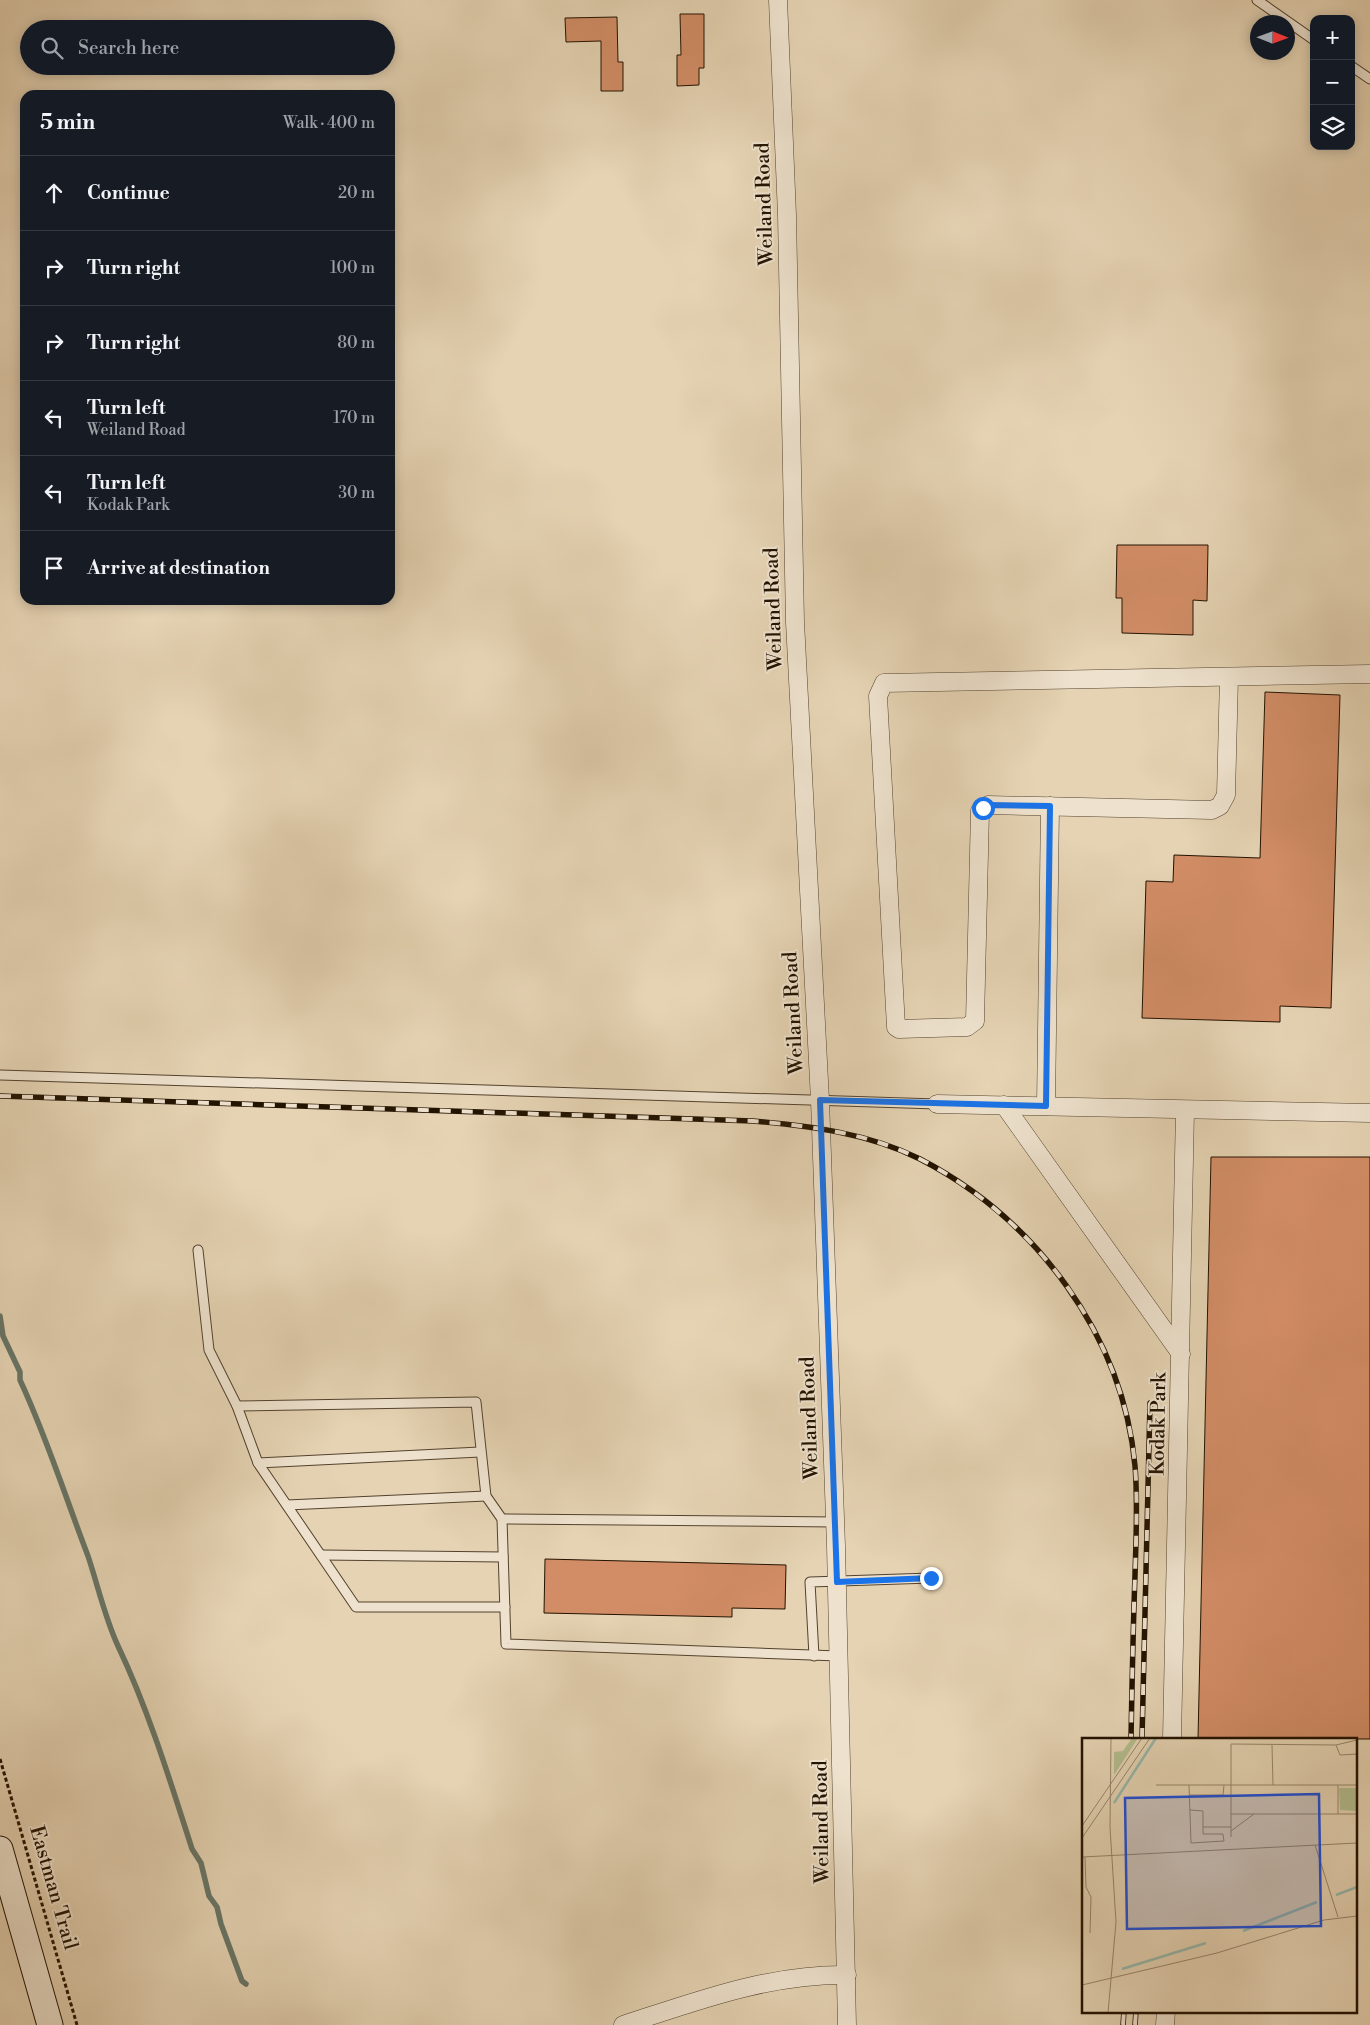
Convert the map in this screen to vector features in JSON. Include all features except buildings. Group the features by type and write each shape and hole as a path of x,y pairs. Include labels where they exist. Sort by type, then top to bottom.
{"main road":[{"path":"0,1849 50,2025"}],"street":[{"name":"Weiland Road","path":"778,0 787,215 794,622 820,1100 837,1582 847,2025"},
{"path":"1228,677 1226,795 1220,806 1212,810 988,805 980,811 975,1021 967,1027 899,1030 896,1027 878,696 884,683 1370,674"},
{"path":"1046,1106 1050,806"},
{"path":"937,1104 1370,1113"},
{"path":"1004,1106 1181,1354"},
{"name":"Kodak Park","path":"1172,1738 1185,1110"},
{"path":"623,2025 762,1982 810,1976 847,1975"},
{"path":"1166,2012 1166,2025"}],"lane":[{"path":"1257,0 1310,37"},
{"path":"1355,69 1370,79"},
{"path":"0,1075 937,1104"},
{"path":"198,1250 208,1350 237,1406 258,1463 356,1607 505,1607"},
{"path":"237,1406 476,1402 486,1496 502,1519 506,1644 839,1656"},
{"path":"258,1463 480,1452"},
{"path":"286,1505 486,1496"},
{"path":"502,1519 835,1522"},
{"path":"321,1556 503,1558"},
{"path":"814,1656 810,1582 931,1578"}],"path":[{"name":"Eastman Trail","path":"0,1759 77,2025"}],"waterway":[{"path":"0,1316 3,1336 20,1372 20,1380 56,1467 88,1556 113,1635 149,1720 192,1849 201,1863 209,1896 217,1907 221,1924 242,1981 246,1984"}],"railway":[{"path":"0,1096 753,1121 796,1125 838,1132 880,1143 920,1159 962,1184 1001,1214 1036,1248 1066,1286 1092,1327 1113,1371 1127,1418 1136,1480 1131,1738"},
{"path":"1142,1738 1150,1403"},
{"path":"1123,2025 1124,2012"},
{"path":"1135,2025 1136,2012"}],"route":[{"path":"931,1578 837,1582 820,1100 1046,1106 1050,806 988,805 983,808"}]}
